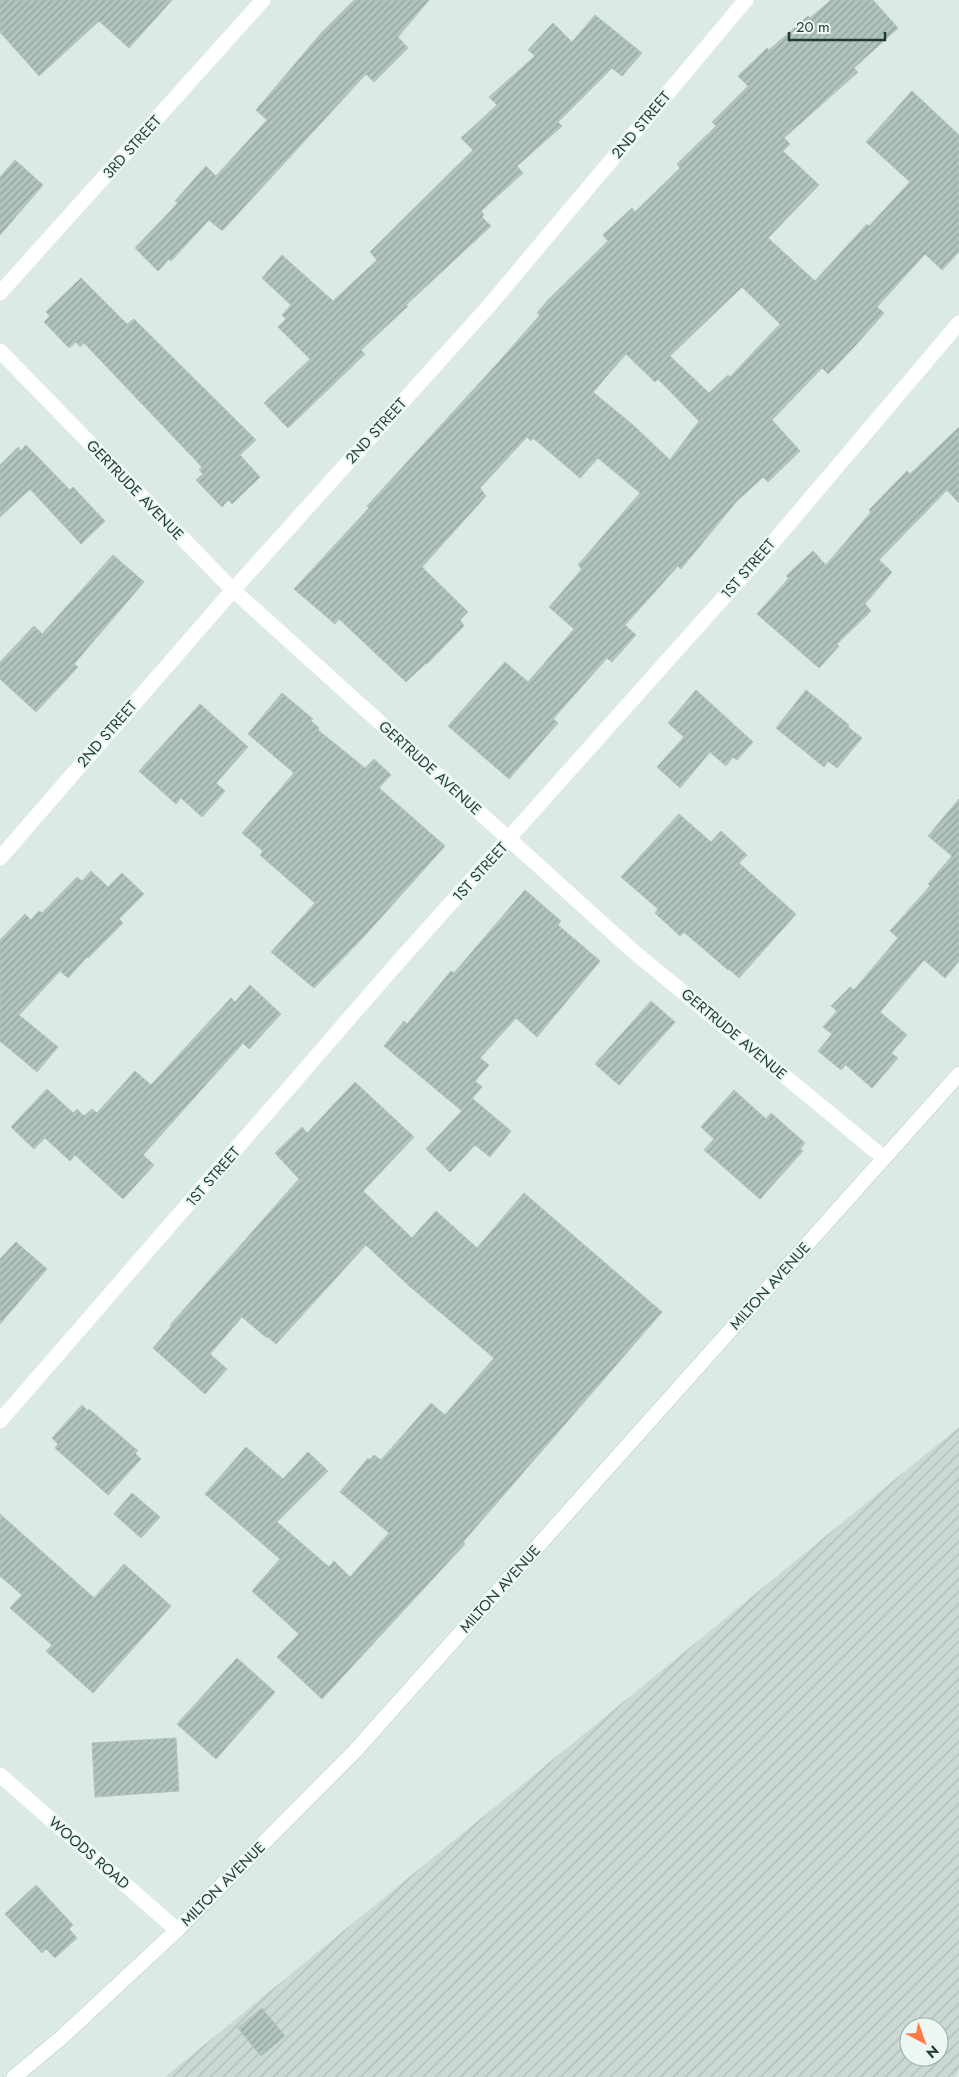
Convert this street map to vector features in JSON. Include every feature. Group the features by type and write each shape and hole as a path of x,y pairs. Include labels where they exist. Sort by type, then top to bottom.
{"street":[{"name":"3RD STREET","path":"0,293 263,0"},
{"name":"2ND STREET","path":"0,858 233,590 488,307 746,0"},
{"name":"1ST STREET","path":"0,1421 392,970 775,540 959,323"},
{"name":"GERTRUDE AVENUE","path":"0,351 233,590 633,951 884,1158"},
{"name":"MILTON AVENUE","path":"14,2077 61,2038 178,1930 355,1751 959,1074"},
{"name":"WOODS ROAD","path":"0,1775 178,1930"}],"shaded area":[{"path":"959,1427 959,2068 956,2077 165,2077"}],"building":[{"path":"0,0 172,0 129,48 99,21 39,76 0,32"},
{"path":"354,0 429,0 398,37 408,48 374,82 366,74 223,230 209,220 171,261 169,259 158,271 135,248 178,203 175,201 206,166 216,176 267,120 256,110 322,32"},
{"path":"831,0 873,0 898,28 854,68 858,72 784,138 790,144 783,151 819,185 768,238 815,281 867,224 869,226 910,182 866,142 912,91 959,135 959,252 942,270 925,254 877,307 884,313 855,346 828,374 822,368 772,420 800,451 768,482 763,477 736,502 681,569 678,566 625,625 636,635 612,662 607,658 553,719 558,723 509,779 448,726 505,662 528,682 574,629 549,607 582,569 578,565 640,493 598,458 580,478 533,438 531,441 527,437 480,488 486,496 422,567 468,612 460,620 464,626 427,664 406,682 339,619 335,624 294,589 369,508 367,506 540,315 537,313 548,300 608,241 603,235 632,208 635,212 680,168 677,164 716,126 712,122 748,86 738,76 767,48 769,50 808,16 810,18","holes":["742,287 780,324 730,377 728,375 709,393 670,356","626,354 655,382 658,379 699,421 670,460 633,425 593,392"]},
{"path":"595,15 642,53 622,76 612,68 558,122 562,126 517,166 523,173 481,211 484,214 482,217 491,226 406,305 408,306 361,350 365,354 288,428 264,403 310,359 278,327 286,319 282,315 291,305 262,278 282,255 333,301 377,260 370,252 473,150 461,138 497,105 489,97 535,56 528,50 553,23 572,42"},
{"path":"15,160 43,185 0,235 0,177"},
{"path":"81,278 127,324 134,319 256,440 240,455 260,477 232,504 228,500 222,507 196,480 203,474 199,470 202,467 84,343 80,347 76,342 69,348 44,322 50,316 46,312"},
{"path":"959,427 959,503 947,490 879,560 892,572 865,604 871,611 837,644 839,646 819,668 757,614 789,578 786,576 813,551 826,565 871,512 869,510 907,471 910,474"},
{"path":"26,445 70,490 73,487 105,521 81,544 30,489 0,517 0,465 18,447 21,451"},
{"path":"113,555 144,582 74,664 78,667 36,712 0,679 0,662 34,626 42,634"},
{"path":"696,690 753,742 737,760 733,757 726,766 710,752 680,788 657,767 684,737 668,723"},
{"path":"806,690 862,738 837,768 828,761 824,767 776,728"},
{"path":"282,693 313,719 311,721 319,728 318,730 365,768 374,759 391,775 379,788 445,846 359,942 314,988 271,952 315,903 260,855 263,851 242,833 294,773 248,734"},
{"path":"200,704 248,747 216,783 225,791 202,817 181,798 176,804 139,771"},
{"path":"959,799 959,961 945,978 924,960 880,1012 907,1035 891,1053 898,1058 872,1088 846,1065 841,1070 818,1051 832,1034 823,1027 837,1011 831,1006 850,987 854,990 898,938 890,931 930,886 928,884 952,856 928,836"},
{"path":"679,814 711,842 721,831 747,855 739,863 796,914 739,978 684,932 680,936 655,913 658,909 621,877"},
{"path":"91,871 108,887 122,873 144,894 119,919 123,923 68,978 60,971 19,1015 58,1047 37,1072 0,1041 0,940 25,914 31,920 39,911 42,913 77,877 82,881"},
{"path":"525,890 561,921 558,925 600,961 537,1037 516,1018 480,1058 489,1065 475,1081 482,1087 464,1108 473,1099 511,1131 490,1157 475,1145 450,1172 426,1149 462,1111 384,1046 404,1021 407,1024 451,971 454,973"},
{"path":"250,985 281,1014 249,1049 243,1043 143,1155 154,1165 123,1199 75,1155 70,1161 45,1138 34,1149 11,1127 47,1089 73,1113 77,1109 84,1116 92,1109 97,1113 135,1071 151,1085 231,998 235,1002"},
{"path":"651,1001 675,1022 619,1085 595,1064"},
{"path":"355,1082 414,1137 363,1191 412,1238 436,1211 477,1248 524,1193 662,1312 463,1542 465,1544 322,1699 277,1657 299,1634 252,1591 280,1559 205,1494 246,1447 283,1479 308,1452 328,1471 277,1522 329,1567 334,1561 350,1577 389,1533 340,1492 368,1458 370,1460 374,1455 381,1460 431,1403 445,1415 494,1358 408,1285 366,1245 276,1344 242,1317 210,1354 227,1369 205,1394 153,1348 171,1327 170,1325 299,1179 275,1153 302,1127 307,1133"},
{"path":"734,1090 766,1119 771,1113 805,1143 800,1149 803,1151 760,1199 704,1150 714,1139 701,1127"},
{"path":"16,1242 47,1269 0,1324 0,1259"},
{"path":"82,1405 138,1451 135,1453 141,1459 108,1495 55,1448 58,1444 52,1438"},
{"path":"132,1493 160,1517 141,1538 114,1514"},
{"path":"0,1514 94,1598 124,1564 171,1606 93,1693 46,1651 52,1645 10,1608 22,1595 0,1576"},
{"path":"237,1658 275,1692 216,1759 177,1724"},
{"path":"176,1738 179,1791 95,1797 92,1743"},
{"path":"36,1885 73,1925 69,1929 77,1938 55,1958 46,1949 42,1953 5,1914"},
{"path":"262,2008 285,2036 261,2056 238,2028"}]}
